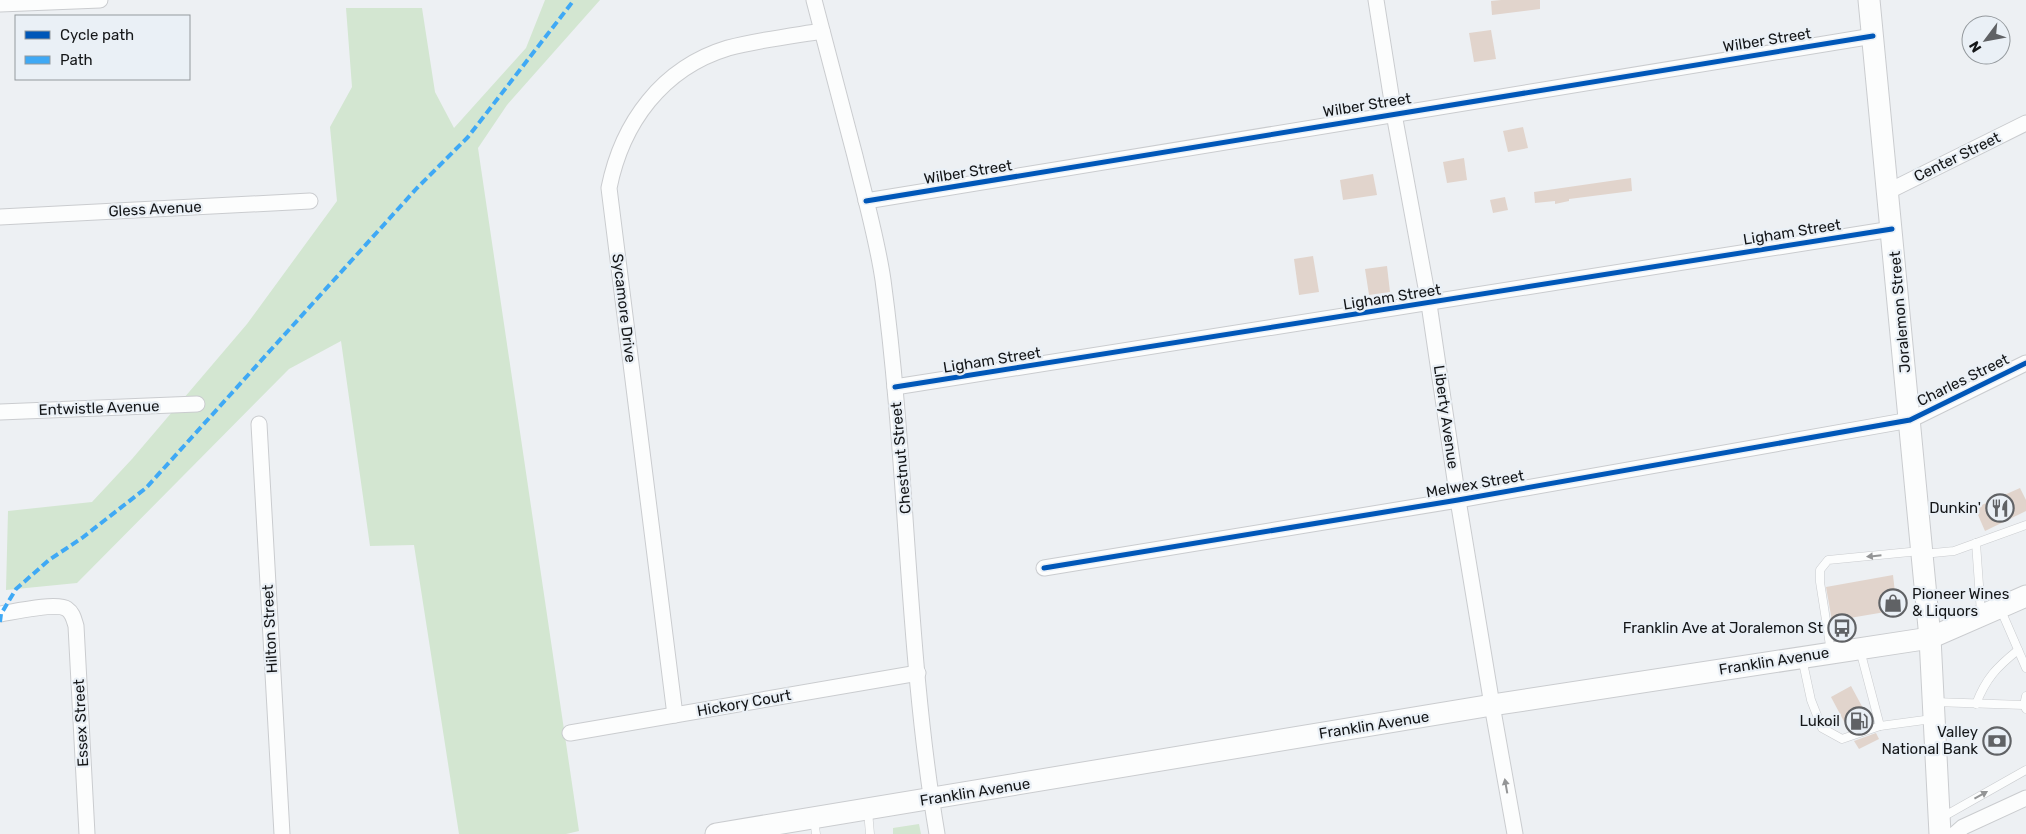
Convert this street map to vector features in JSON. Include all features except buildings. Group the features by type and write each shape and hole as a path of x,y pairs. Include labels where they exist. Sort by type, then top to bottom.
{"main road":[{"name":"Joralemon Street","path":"1869,0 1930,638 1940,826"},
{"name":"Franklin Avenue","path":"716,834 815,826 867,809 1492,705 1802,656 1930,638 2026,596"}],"street":[{"path":"0,4 100,0"},
{"name":"Chestnut Street","path":"814,0 866,201 882,278 895,387 918,673 931,799 937,834"},
{"name":"Liberty Avenue","path":"1376,0 1394,114 1429,304 1458,500 1515,834"},
{"name":"Sycamore Drive","path":"675,715 609,188 625,137 644,107 668,81 698,61 729,48 822,31"},
{"name":"Wilber Street","path":"866,201 1873,36"},
{"name":"Center Street","path":"1888,191 2026,124"},
{"name":"Gless Avenue","path":"0,216 310,201"},
{"name":"Ligham Street","path":"895,387 1429,304 1892,229"},
{"name":"Charles Street","path":"1910,420 2026,363"},
{"name":"Entwistle Avenue","path":"0,412 197,404"},
{"name":"Melwex Street","path":"1044,568 1458,500 1910,420"},
{"name":"Hilton Street","path":"259,424 282,834"},
{"name":"Essex Street","path":"0,614 60,606 71,613 76,626 87,834"},
{"name":"Hickory Court","path":"570,733 918,673"},
{"path":"1955,834 1963,827 2026,798"}],"lane":[{"path":"1831,652 1820,582 1820,570 1828,560 1954,551 2026,525"},
{"path":"1976,543 1990,612 2018,650 2026,668"},
{"path":"1859,648 1880,726"},
{"path":"1976,704 1981,688 1991,674 2018,650"},
{"path":"1802,656 1811,700 1822,728 1842,739 1934,711 1976,704 2025,707 2026,696"},
{"path":"1940,826 2026,770"},
{"path":"867,809 870,834"}],"green space":[{"path":"545,0 600,0 507,105 478,148 579,831 566,834 459,834 414,545 370,546 341,341 289,369 77,583 6,590 8,511 92,502 132,459 247,324 337,201 330,127 352,87 346,8 422,8 435,92 454,128 526,48"},
{"path":"919,824 921,834 893,834 893,828"}],"marked path":[{"path":"0,622 1,614 16,589 49,560 82,538 146,488 417,188 468,137 574,0"}],"cycle path":[{"path":"866,201 1873,36"},
{"path":"895,387 1892,229"},
{"path":"1044,568 1458,500 1910,420 2026,363"}],"place":[{"name":"Dunkin'","path":"2000,508"},
{"name":"Pioneer Wines & Liquors","path":"1893,603"},
{"name":"Franklin Ave at Joralemon St","path":"1842,628"},
{"name":"Lukoil","path":"1859,721"},
{"name":"Valley National Bank","path":"1997,741"}]}
